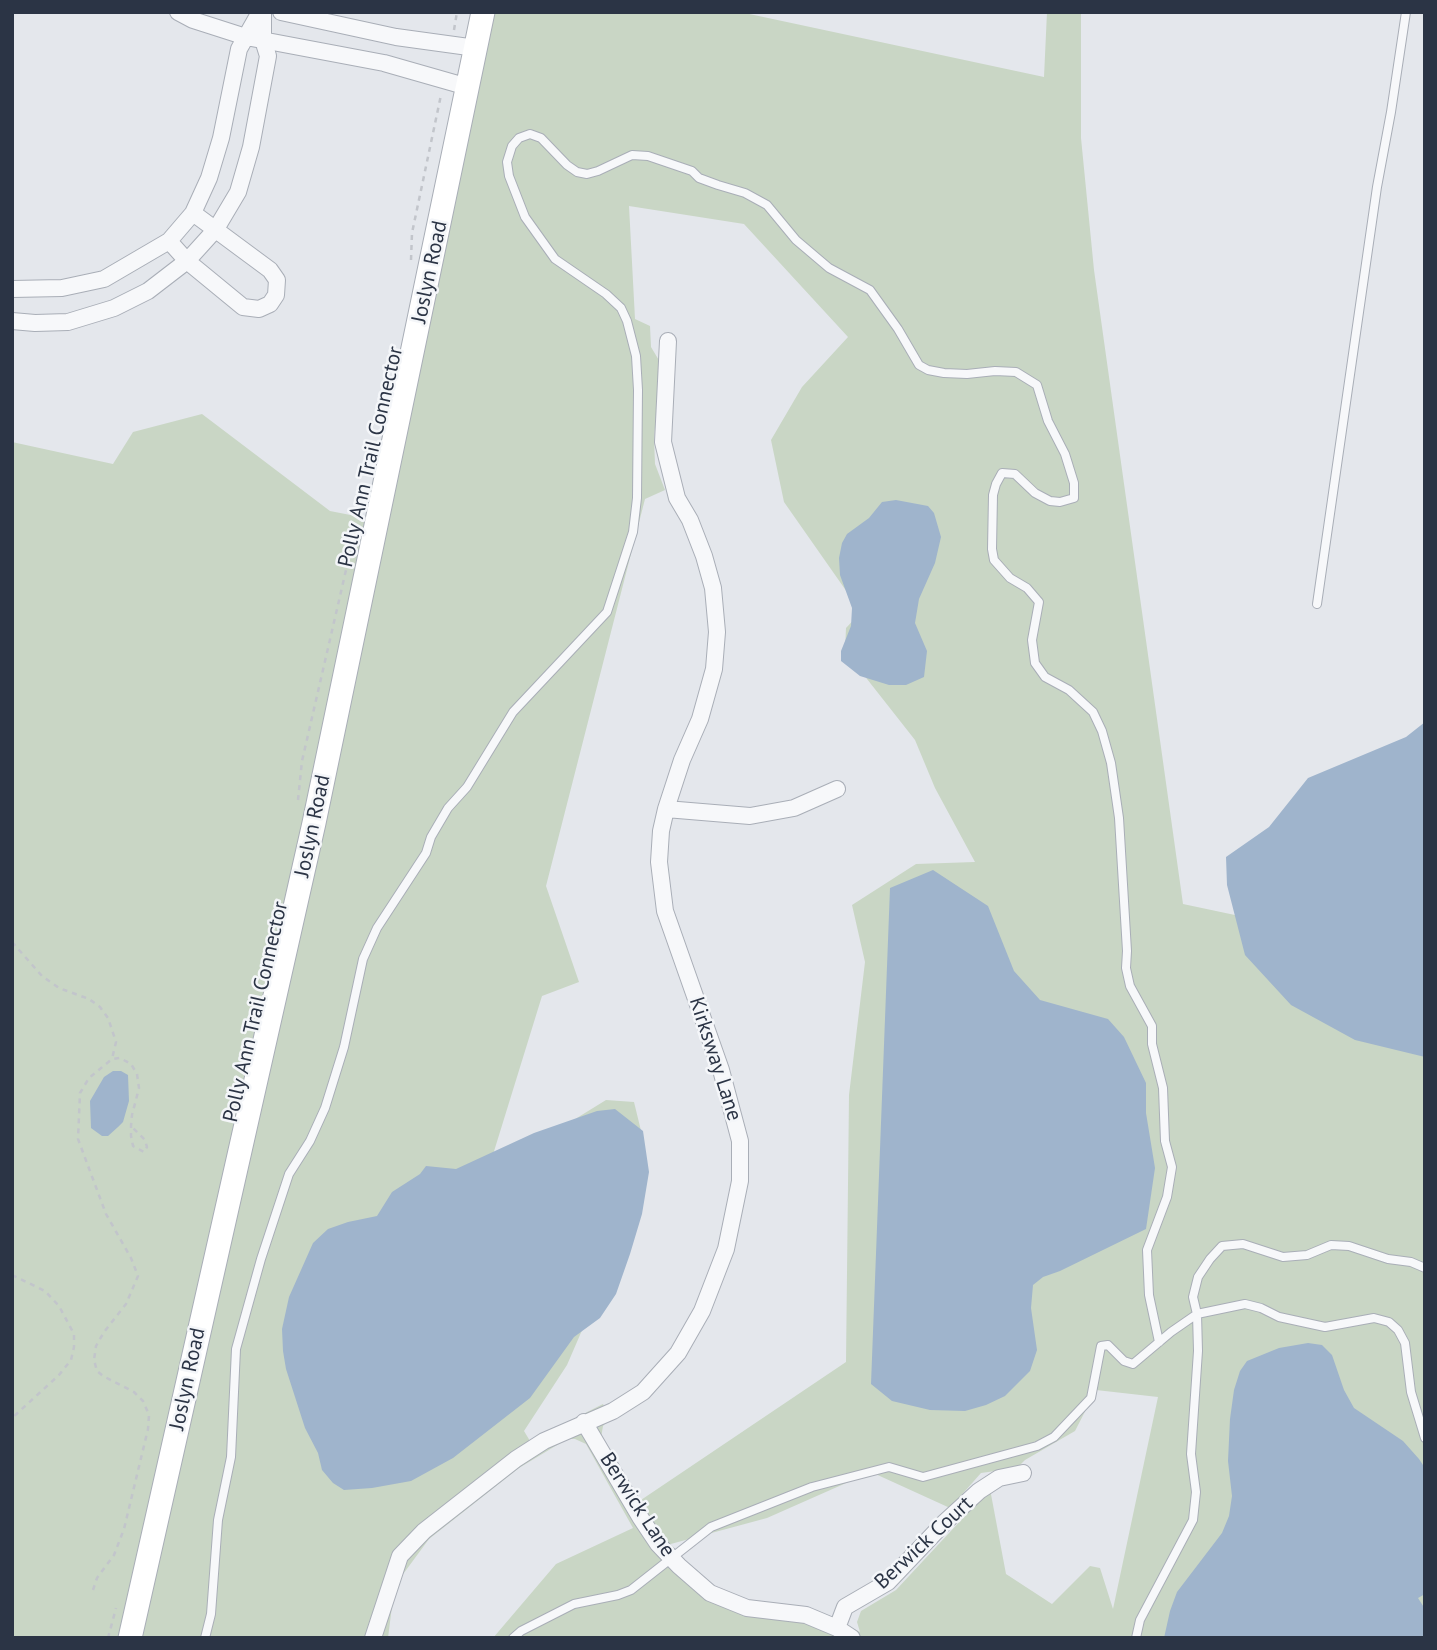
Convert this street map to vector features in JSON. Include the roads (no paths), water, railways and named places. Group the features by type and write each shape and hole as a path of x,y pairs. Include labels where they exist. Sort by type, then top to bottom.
{"street":[{"path":"178,12 193,20 246,37 384,63 468,88"},
{"path":"12,289 62,288 104,279 169,241 193,213 209,178 221,138 239,49 261,12"},
{"path":"12,321 68,322 114,308 148,291 187,261 216,229 238,192 251,147 268,56 263,40 261,12"},
{"path":"281,12 396,37 476,48"},
{"name":"Joslyn Road","path":"130,1638 314,823 483,12"},
{"path":"169,241 187,261 243,307 259,309 270,304 276,295 277,280 270,270 193,213"},
{"name":"Kirksway Lane","path":"373,1638 400,1556 424,1531 516,1459 544,1441 613,1410 643,1392 678,1353 702,1311 726,1249 740,1181 740,1141 732,1105 665,911 659,862 666,809 682,760 700,719 714,669 718,632 713,588 707,566 690,520 677,498 663,442 668,341"},
{"path":"666,809 750,816 794,808 837,789"},
{"name":"Berwick Lane","path":"584,1422 640,1517 670,1558 710,1593 747,1608 806,1615 837,1628 852,1638"},
{"name":"Berwick Court","path":"837,1628 845,1607 888,1582 944,1523 979,1491 999,1478 1023,1474"}],"lane":[{"path":"1317,604 1377,187 1406,12"},
{"path":"205,1638 211,1614 218,1520 231,1457 236,1349 261,1259 289,1174 310,1141 325,1108 344,1047 363,959 377,928 426,853 431,837 447,808 467,787 513,712 607,612 633,532 637,498 638,425 634,349 627,321 621,308 606,294 555,259 525,217 509,176 507,162 512,146 519,138 530,134 541,138 577,172 587,174 598,171 632,155 648,156 692,171 699,178 745,193 767,205 796,240 829,268 870,290 898,329 919,365 944,373 995,370 1016,372 1037,385 1048,421 1065,454 1074,482 1074,498 1060,502 1049,501 1035,493 1015,474 1002,474 993,495 992,549 994,560 1010,578 1027,588 1039,602 1032,640 1035,663 1045,677 1069,690 1093,712 1111,763 1118,805 1126,968 1130,986 1152,1026 1152,1044 1163,1088 1165,1141 1172,1167 1167,1197 1147,1250 1149,1295 1159,1342"},
{"path":"1136,1638 1140,1620 1193,1520 1196,1492 1191,1454 1198,1351 1197,1314 1192,1297 1198,1277 1210,1259 1222,1246 1243,1244 1283,1257 1307,1255 1331,1245 1349,1246 1425,1268"},
{"path":"513,1638 521,1630 574,1604 631,1590 711,1527 827,1482 849,1479 889,1467 923,1476 1037,1446 1054,1437 1091,1398 1101,1346 1108,1345 1124,1361 1133,1364 1197,1314 1245,1304 1279,1317 1325,1327 1374,1318 1389,1322 1398,1330 1405,1343 1412,1391 1425,1438"}],"water":[{"path":"896,500 928,506 934,513 941,537 935,563 919,599 915,623 927,651 924,677 906,685 889,685 860,676 841,661 841,651 851,626 852,608 840,575 842,543 847,534 869,518 882,502"},
{"path":"1425,722 1425,1057 1355,1040 1291,1005 1245,955 1227,885 1226,857 1269,827 1308,778 1406,737"},
{"path":"933,870 988,906 1014,971 1040,1000 1108,1019 1124,1037 1146,1083 1146,1113 1155,1168 1146,1229 1043,1277 1033,1285 1031,1308 1037,1350 1030,1371 1005,1396 965,1411 930,1410 892,1401 871,1384 890,888"},
{"path":"113,1071 128,1075 129,1101 123,1122 108,1136 102,1136 91,1128 90,1101 104,1077"},
{"path":"615,1109 643,1131 649,1172 642,1214 630,1254 616,1294 600,1318 574,1337 530,1398 453,1458 411,1481 344,1490 333,1483 322,1470 318,1453 305,1428 283,1351 282,1329 289,1297 313,1243 328,1229 377,1216 392,1192 420,1174 426,1166 456,1169 534,1133 597,1111"},
{"path":"1308,1343 1322,1345 1332,1355 1344,1390 1354,1408 1403,1441 1425,1468 1425,1594 1418,1598 1425,1609 1425,1638 1164,1638 1177,1592 1222,1533 1229,1516 1232,1496 1228,1461 1230,1419 1240,1371 1247,1361 1279,1348"}]}
